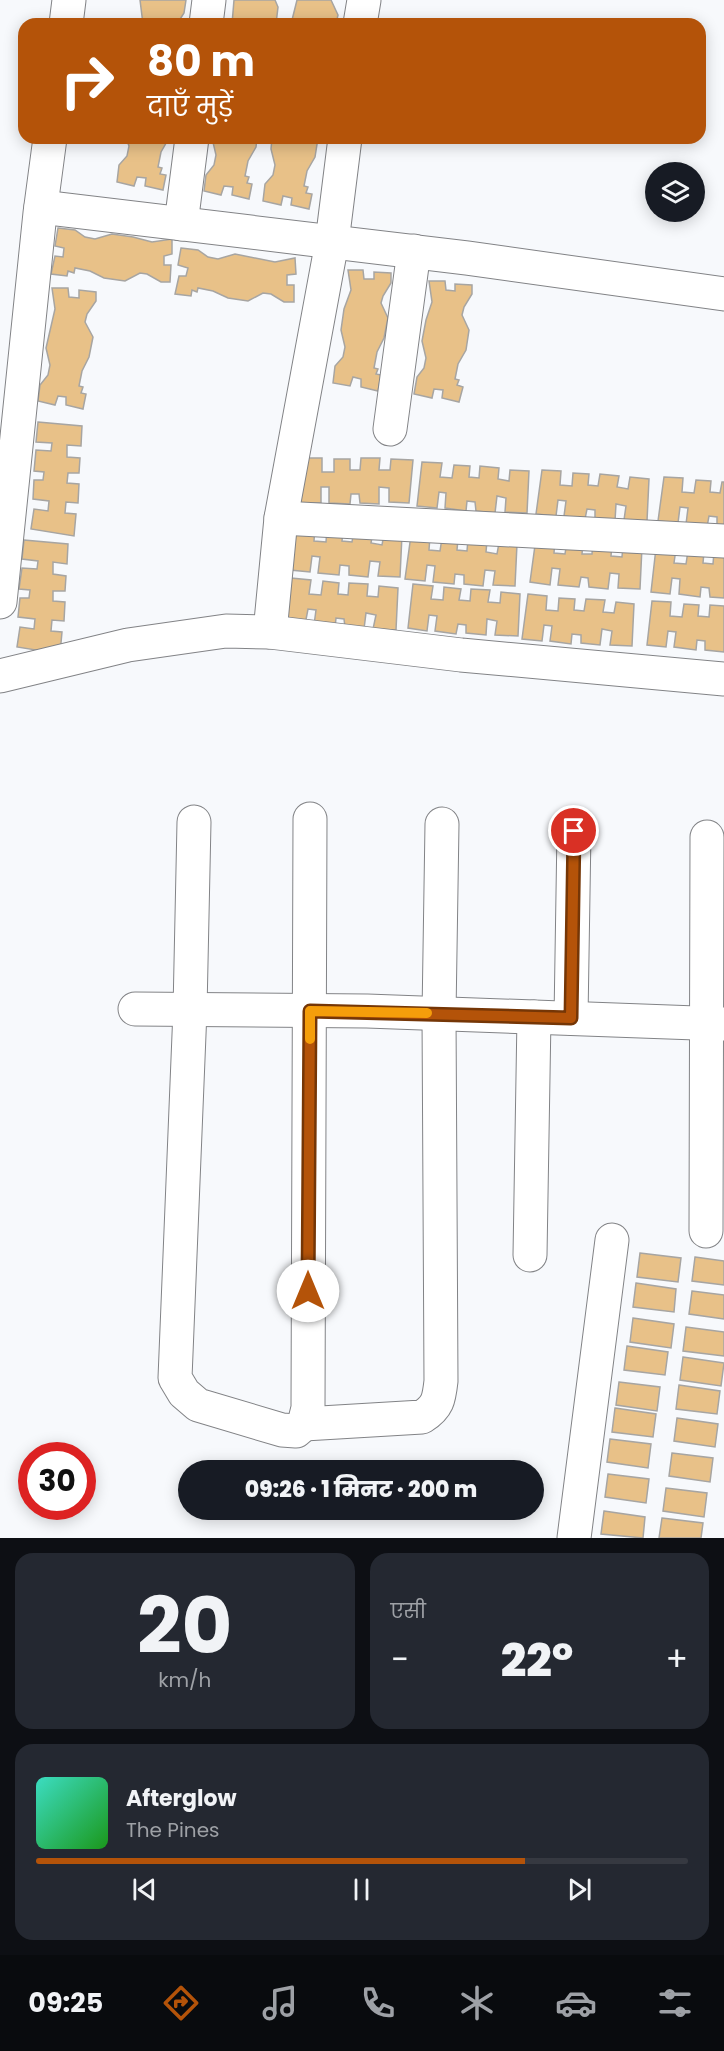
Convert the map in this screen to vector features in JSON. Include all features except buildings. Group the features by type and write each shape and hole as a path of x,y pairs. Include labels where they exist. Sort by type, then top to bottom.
{"street":[{"path":"67,18 69,0"},
{"path":"207,18 209,0"},
{"path":"361,18 364,0"},
{"path":"0,602 40,207 49,144"},
{"path":"181,224 191,144"},
{"path":"270,632 281,518 332,242 344,144"},
{"path":"40,207 414,251 724,294"},
{"path":"390,429 414,251"},
{"path":"281,518 724,541"},
{"path":"0,676 128,645 226,631 270,632 461,655 724,679"},
{"path":"194,822 190,1010 175,1378 184,1393 198,1405 282,1430 296,1431 304,1424 308,1408 310,819"},
{"path":"304,1424 422,1417 434,1410 440,1394 439,1014 442,824"},
{"path":"571,1018 574,831"},
{"path":"706,1231 715,1023 707,837"},
{"path":"135,1009 439,1014 715,1023"},
{"path":"530,1255 534,1017"},
{"path":"574,1538 612,1240"}],"slow traffic":[{"path":"310,1039 310,1011 427,1013"}],"route":[{"path":"308,1291 310,1011 571,1018 574,831"}]}
